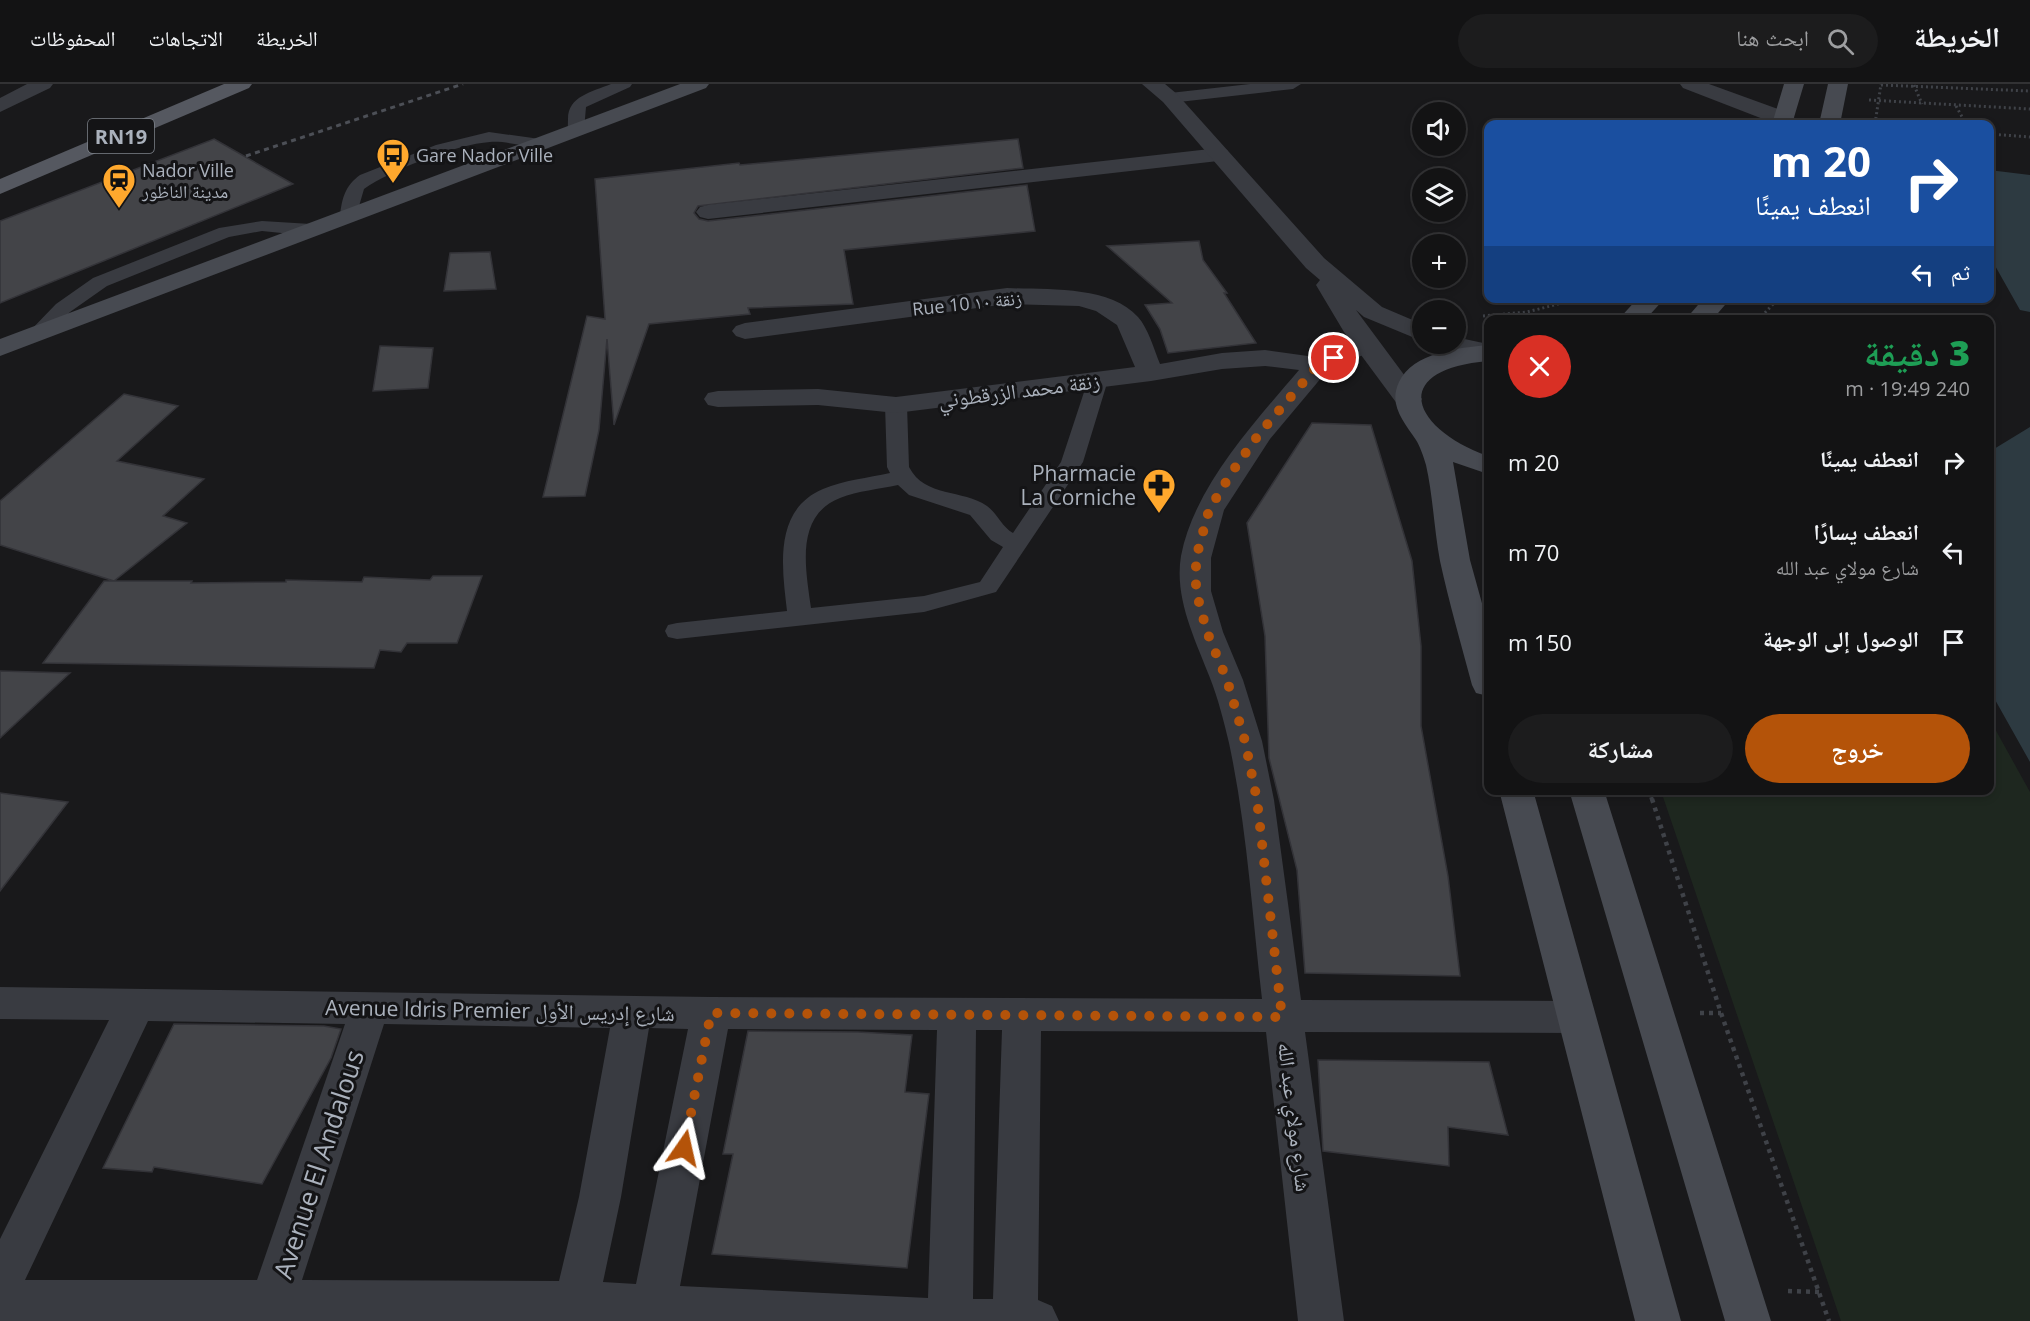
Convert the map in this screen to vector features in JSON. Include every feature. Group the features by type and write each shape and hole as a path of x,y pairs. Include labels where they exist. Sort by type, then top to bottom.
{"main road":[{"name":"RN19","path":"0,187 242,84"},
{"path":"0,348 699,84"},
{"path":"1784,120 1794,84"},
{"path":"1831,120 1838,90"},
{"path":"1635,315 1648,303"},
{"path":"1702,315 1714,303"},
{"path":"1484,353 1447,358 1430,365 1410,386 1407,399 1413,418 1429,437 1440,464 1455,560 1484,670"},
{"path":"1429,437 1455,453 1484,464"},
{"path":"1517,795 1658,1321"},
{"path":"1588,795 1748,1321"}],"street":[{"path":"0,106 43,84"},
{"path":"1152,84 1170,98 1315,262 1373,312 1412,329"},
{"path":"1689,84 1778,120"},
{"path":"708,212 1219,155"},
{"path":"1315,262 1365,345 1407,399"},
{"name":"Rue 10 زنقة ١٠","path":"745,331 1007,296 1080,299 1105,306 1128,321 1151,373"},
{"name":"شارع مولاي عبد الله","path":"1321,1321 1257,800 1245,741 1227,680 1207,632 1196,591 1196,558 1209,510 1259,434 1318,365 1365,345"},
{"path":"1466,347 1484,352"},
{"name":"زنقة محمد الزرقطوني","path":"718,399 818,397 896,405 1151,373 1222,361 1265,358 1318,365"},
{"name":"Avenue Idris Premier شارع إدريس الأول","path":"0,1003 370,1006 711,1013 1575,1017"},
{"path":"0,1285 136,1005"},
{"name":"Avenue El Andalous","path":"269,1312 370,1006"},
{"path":"574,1312 600,1197 632,1012"},
{"path":"652,1313 711,1013"},
{"path":"950,1321 957,1015"},
{"path":"0,1301 269,1312 574,1312 1022,1321 1022,1015"}],"lane":[{"path":"576,130 576,109 580,104 624,84"},
{"path":"1170,98 1293,84"},
{"path":"677,631 924,604 965,595 988,587 1072,462 1098,380"},
{"path":"896,405 898,467 903,477 917,490 978,510 999,535 1016,545"},
{"path":"800,617 794,556 796,533 802,516 829,494 903,477"}],"path":[{"path":"1876,120 1881,85 2030,91"},
{"path":"1914,85 1922,104"},
{"path":"1838,90 1878,102 2030,109"},
{"path":"1956,106 1964,120"},
{"path":"1994,134 2030,137"},
{"path":"1490,315 1527,312 1562,303"},
{"path":"1763,315 1774,303"},
{"path":"1477,316 1484,315"},
{"path":"1651,795 1720,1013 1829,1321"}],"shaded area":[{"path":"1994,171 2030,175 2030,312 2020,310 1994,264"},
{"path":"2030,427 2030,762 1994,698 1994,449"},
{"path":"1994,727 2030,792 2030,1321 1841,1321 1662,795 1994,795"}],"building":[{"path":"214,139 293,184 0,303 0,221"},
{"path":"1018,139 1023,168 698,206 694,213 699,219 708,221 1027,185 1035,231 844,250 853,304 748,308 750,314 649,324 614,425 607,339 599,430 585,496 543,497 587,316 605,319 595,179 739,163 740,165"},
{"path":"1199,241 1203,260 1227,293 1224,293 1256,343 1168,353 1160,329 1145,305 1172,303 1107,246"},
{"path":"490,252 496,289 444,291 450,253"},
{"path":"380,346 433,348 428,388 373,391"},
{"path":"124,394 178,406 117,461 204,479 163,516 187,523 114,581 0,545 0,501"},
{"path":"1312,423 1371,425 1412,561 1421,646 1421,726 1448,876 1460,976 1305,973 1297,870 1269,758 1265,636 1247,523"},
{"path":"433,576 482,576 457,643 407,643 401,652 380,650 374,668 43,663 104,581 192,581 191,583 286,582 286,580 362,582 364,577 430,580"},
{"path":"0,671 70,673 0,738"},
{"path":"0,793 68,802 0,891"},
{"path":"174,1024 324,1026 341,1029 331,1058 262,1184 154,1167 152,1172 103,1168"},
{"path":"748,1031 912,1035 905,1092 929,1094 907,1268 712,1254 733,1154 723,1154"},
{"path":"1318,1060 1489,1062 1508,1135 1448,1127 1449,1166 1323,1151"}],"railway":[{"path":"246,156 463,84"}],"place":[{"name":"Gare Nador Ville","path":"393,184"},
{"name":"Nador Ville مدينة الناظور","path":"119,209"},
{"name":"Pharmacie La Corniche","path":"1159,514"}],"route":[{"path":"684,1148 711,1013 1282,1017 1257,800 1245,741 1227,680 1207,632 1196,591 1196,558 1209,510 1232,472 1259,434 1318,365 1334,358"}]}
